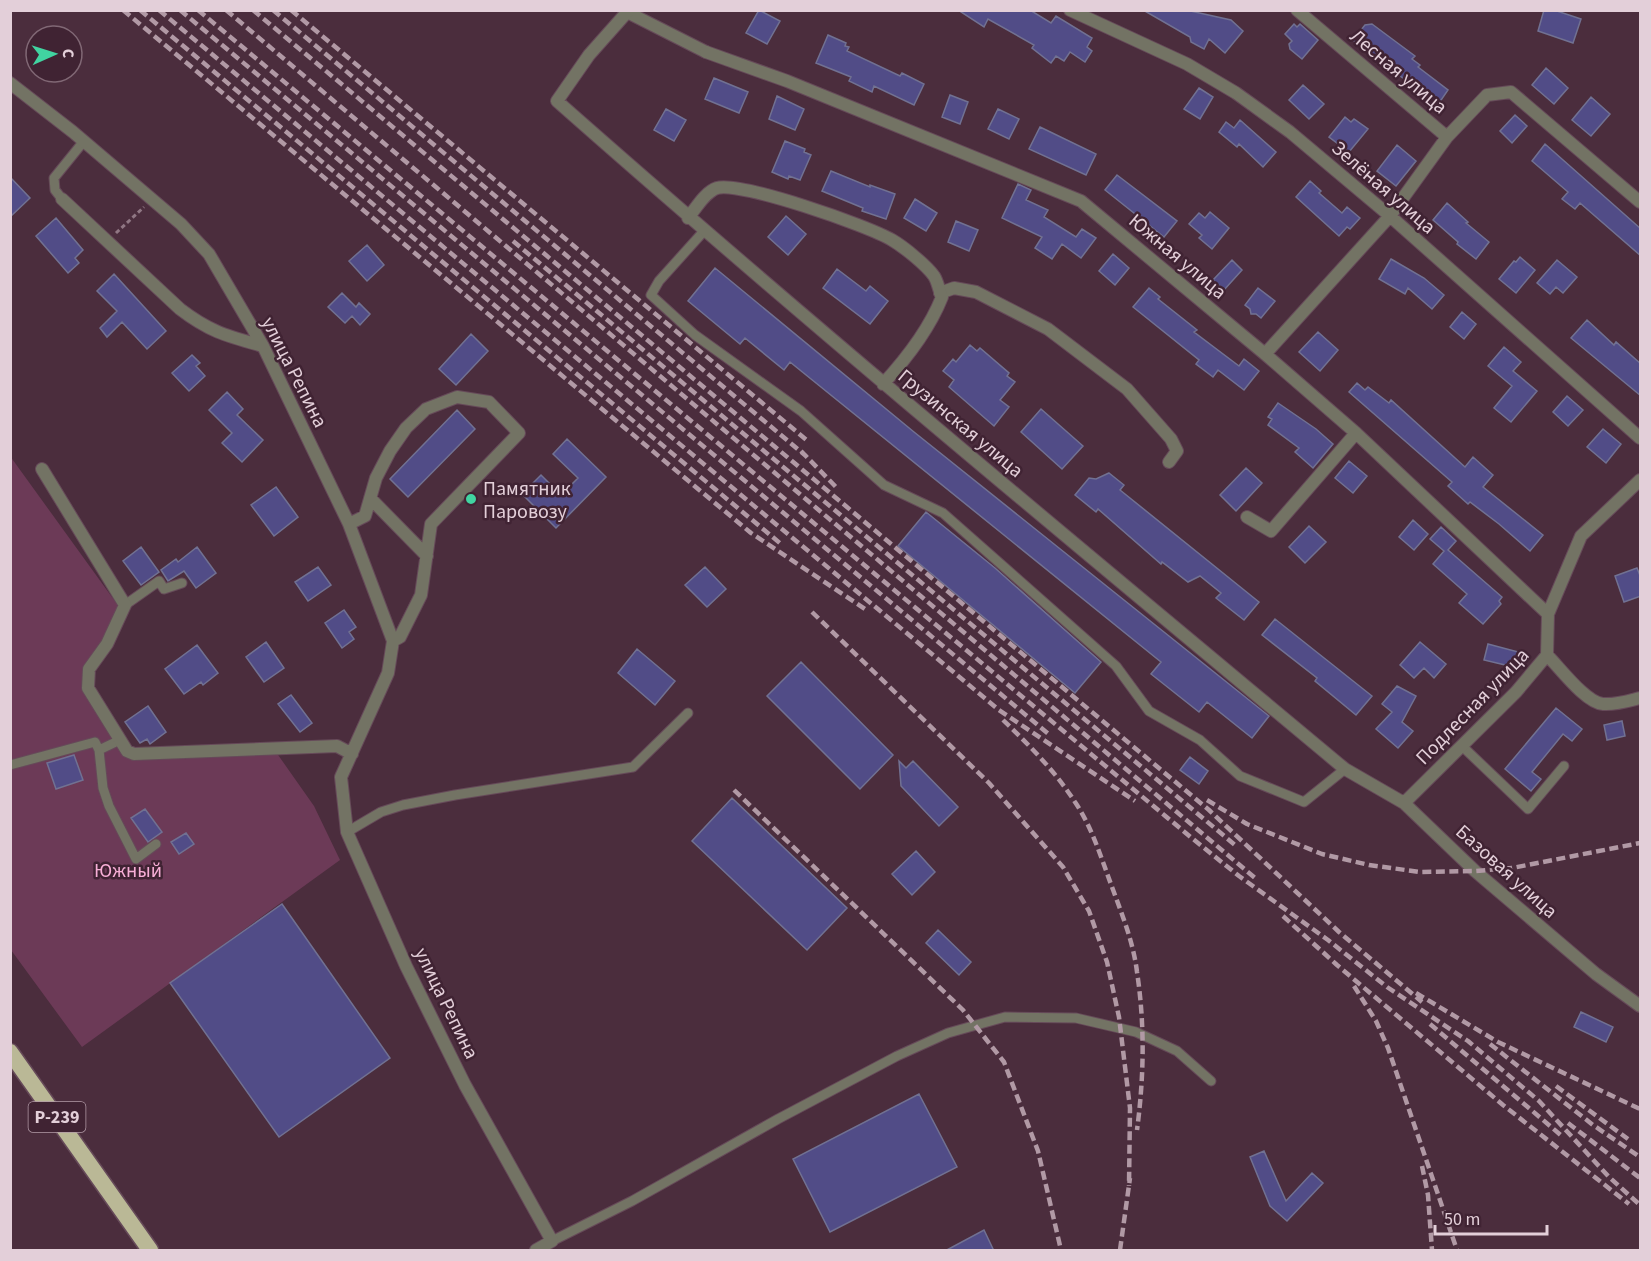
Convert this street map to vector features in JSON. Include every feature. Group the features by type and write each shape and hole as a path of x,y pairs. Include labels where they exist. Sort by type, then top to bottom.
{"highway":[{"name":"Р-239","path":"10,1052 150,1251"}],"street":[{"name":"Зелёная улица","path":"1070,10 1187,64 1236,93 1290,132 1390,216 1641,438"},
{"name":"Лесная улица","path":"1297,10 1448,138"},
{"name":"Южная улица","path":"628,11 706,52 787,81 1081,201 1356,433 1548,614"},
{"name":"Грузинская улица","path":"628,11 589,55 557,101 688,218 883,384 1345,769"},
{"name":"улица Репина","path":"10,83 84,141 181,224 209,254 263,346 348,524 393,641 388,673 341,777 347,832 406,966 465,1085 552,1241"},
{"path":"1265,354 1390,216 1448,138 1487,95 1511,92 1641,202"},
{"path":"688,218 704,198 716,188 735,187 765,194 874,231 893,240 934,276 942,297 935,315 907,358 883,384"},
{"path":"63,199 180,309 219,334 263,346"},
{"path":"940,293 954,288 976,292 1048,329 1127,389 1171,439 1177,451 1169,462"},
{"path":"348,524 365,516 376,478 390,451 406,428 426,409 457,397 489,402 519,432 431,524 422,594 400,637 393,641"},
{"path":"1247,517 1271,531 1356,433"},
{"path":"42,469 125,605 107,644 89,669 88,688 127,751 134,754 337,746 351,754"},
{"name":"Подлесная улица","path":"1404,803 1516,692 1547,655 1548,614 1581,536 1641,480"},
{"path":"370,498 427,556"},
{"path":"1547,655 1589,699 1600,704 1614,705 1641,698"},
{"name":"Базовая улица","path":"1345,769 1404,803 1484,879 1596,974 1641,1006"},
{"path":"537,1251 552,1241"}],"lane":[{"path":"63,199 55,190 54,178 84,141"},
{"path":"704,231 659,281 651,295 695,335 801,411 884,485 943,513 1116,666 1149,711 1200,740 1240,776 1304,802 1345,769"},
{"path":"125,605 159,581 164,589 182,583"},
{"path":"347,832 381,812 403,806 455,795 633,767 688,713"},
{"path":"99,750 120,740"},
{"path":"10,765 95,742 99,750 103,788 109,806 136,859 156,844"},
{"path":"1462,746 1528,809 1564,766"},
{"path":"552,1241 632,1201 778,1119 897,1056 948,1033 1005,1017 1076,1018 1136,1032 1177,1051 1211,1081"}],"path":[{"path":"107,241 152,200"}],"green space":[{"name":"Южный","path":"10,456 122,611 89,669 88,688 127,751 276,752 314,806 340,860 82,1047 11,950"}],"building":[{"path":"759,10 780,21 767,44 746,33"},
{"path":"958,10 1030,10 1051,23 1056,16 1092,38 1087,47 1092,51 1085,62 1070,52 1064,61 1056,56 1051,63 1032,48 1034,45 988,19 984,27"},
{"path":"1143,10 1186,10 1231,20 1243,31 1225,53 1209,39 1204,49 1191,42 1190,37"},
{"path":"1544,10 1554,10 1581,19 1573,43 1538,31"},
{"path":"1294,24 1297,27 1300,24 1318,40 1302,59 1290,49 1289,44 1292,41 1285,34"},
{"path":"1372,24 1415,56 1412,59 1420,65 1418,67 1448,90 1435,109 1418,96 1421,92 1353,40 1365,25"},
{"path":"828,35 846,43 845,46 849,47 847,51 900,76 902,73 924,84 914,105 874,86 872,92 849,81 851,77 816,63"},
{"path":"1546,68 1568,88 1554,104 1532,85"},
{"path":"714,78 748,92 739,113 705,99"},
{"path":"1303,85 1324,104 1309,119 1289,100"},
{"path":"1199,88 1213,97 1200,119 1184,109"},
{"path":"950,95 968,102 960,124 942,117"},
{"path":"777,96 804,109 795,130 769,119"},
{"path":"1591,97 1610,114 1591,136 1572,120"},
{"path":"666,109 686,120 674,141 654,130"},
{"path":"998,109 1019,119 1009,139 988,129"},
{"path":"1515,115 1527,126 1512,143 1500,131"},
{"path":"1345,117 1351,122 1354,119 1368,129 1349,152 1329,137"},
{"path":"1240,120 1276,152 1263,167 1239,144 1237,147 1219,132 1226,122 1234,128"},
{"path":"1040,127 1096,154 1086,175 1029,149"},
{"path":"785,141 805,149 804,152 811,155 800,180 789,176 788,179 772,172"},
{"path":"1545,144 1641,229 1641,256 1580,203 1575,209 1562,199 1568,192 1532,161"},
{"path":"1397,145 1416,161 1396,186 1377,171"},
{"path":"831,171 870,187 870,185 895,194 886,219 862,211 863,208 822,191"},
{"path":"1117,175 1177,221 1164,237 1105,190"},
{"path":"10,177 30,198 10,217"},
{"path":"1310,181 1321,191 1319,193 1342,213 1347,207 1360,218 1350,229 1347,227 1339,236 1296,197"},
{"path":"1018,184 1031,190 1026,200 1048,210 1044,217 1076,237 1082,229 1096,238 1081,258 1062,244 1052,259 1035,248 1042,237 1002,218"},
{"path":"915,199 937,213 926,231 904,218"},
{"path":"1447,203 1489,242 1476,259 1433,220"},
{"path":"1210,212 1229,228 1212,249 1199,238 1202,235 1189,224 1199,213 1205,218"},
{"path":"786,216 806,234 788,255 768,237"},
{"path":"56,218 83,250 75,258 79,263 68,273 36,236"},
{"path":"956,221 978,230 969,251 948,242"},
{"path":"367,245 384,265 367,281 349,261"},
{"path":"1113,254 1129,268 1115,285 1099,271"},
{"path":"1520,257 1535,270 1516,293 1499,279"},
{"path":"1391,259 1424,278 1444,295 1432,309 1408,288 1405,294 1379,279"},
{"path":"1232,260 1242,270 1224,290 1213,280"},
{"path":"1557,260 1577,277 1563,293 1556,287 1550,294 1537,283"},
{"path":"715,268 914,432 1269,716 1252,738 1207,702 1199,712 1151,674 1161,662 790,362 784,370 745,338 740,344 688,301"},
{"path":"837,269 866,291 870,286 888,301 870,324 823,288"},
{"path":"114,274 166,331 147,349 122,322 107,337 100,328 117,311 97,291"},
{"path":"1149,288 1160,297 1158,299 1197,330 1194,332 1239,366 1244,359 1259,371 1244,390 1218,370 1213,377 1196,364 1199,360 1133,307"},
{"path":"1258,288 1275,301 1261,318 1256,314 1251,314 1250,309 1245,305"},
{"path":"342,293 356,307 359,303 370,314 360,325 352,316 345,323 328,307"},
{"path":"1462,312 1476,324 1464,339 1450,327"},
{"path":"1587,320 1614,345 1616,342 1641,364 1641,396 1571,338"},
{"path":"1318,332 1338,350 1320,371 1299,352"},
{"path":"471,334 488,351 456,385 439,369"},
{"path":"970,345 977,351 980,348 1009,373 1007,376 1015,382 1000,400 1009,407 994,426 949,387 954,380 943,371 953,359 956,362"},
{"path":"1504,347 1521,362 1513,371 1537,391 1511,422 1494,408 1512,386 1488,366"},
{"path":"192,355 200,363 196,366 205,376 189,391 172,373"},
{"path":"1357,383 1365,390 1368,387 1389,403 1391,400 1465,467 1473,457 1493,475 1483,487 1543,535 1530,551 1470,502 1468,504 1448,486 1452,482 1349,392"},
{"path":"227,392 243,409 237,415 263,440 242,462 222,443 232,433 209,410"},
{"path":"1567,396 1583,410 1568,426 1553,412"},
{"path":"1278,403 1316,429 1333,444 1313,468 1295,452 1299,448 1268,425 1272,419 1268,417"},
{"path":"1041,409 1083,446 1062,469 1021,432"},
{"path":"457,410 475,429 408,497 390,479"},
{"path":"1603,429 1621,444 1606,463 1587,447"},
{"path":"567,439 606,477 556,528 522,494 541,475 561,495 578,478 553,454"},
{"path":"1349,461 1367,476 1353,493 1335,478"},
{"path":"1246,468 1262,483 1236,511 1220,495"},
{"path":"1109,473 1124,485 1120,490 1259,602 1244,620 1216,598 1221,593 1200,576 1188,582 1162,562 1161,564 1098,509 1096,512 1075,495 1089,478 1096,479"},
{"path":"276,487 298,517 274,536 251,505"},
{"path":"926,512 995,568 1101,662 1075,693 898,546"},
{"path":"1413,520 1428,534 1414,550 1399,537"},
{"path":"1309,526 1326,542 1305,563 1289,547"},
{"path":"1441,527 1456,541 1448,550 1502,597 1499,601 1501,604 1483,624 1459,603 1467,594 1433,564 1444,551 1430,539"},
{"path":"141,547 159,572 141,585 123,561"},
{"path":"197,547 216,573 196,588 184,571 168,581 161,570 176,559 178,562"},
{"path":"318,567 331,585 308,601 295,582"},
{"path":"705,567 726,589 707,607 685,585"},
{"path":"1637,568 1641,578 1641,596 1624,602 1615,576"},
{"path":"344,610 356,627 349,632 354,639 342,648 325,623"},
{"path":"1275,619 1372,696 1356,715 1315,681 1317,678 1262,635"},
{"path":"266,642 284,668 264,682 246,657"},
{"path":"1420,642 1446,664 1434,678 1424,668 1414,678 1400,665"},
{"path":"1488,644 1522,653 1518,668 1484,660"},
{"path":"197,645 218,673 203,685 201,682 184,694 165,669"},
{"path":"637,649 675,681 655,705 618,673"},
{"path":"801,662 893,755 860,789 767,696"},
{"path":"1397,686 1416,696 1402,722 1413,731 1398,748 1376,729 1392,712 1382,704"},
{"path":"291,695 312,723 300,732 278,704"},
{"path":"148,706 166,732 150,744 147,739 140,743 125,722"},
{"path":"1556,708 1582,729 1572,741 1563,734 1532,772 1541,779 1531,791 1505,769"},
{"path":"1622,721 1625,736 1607,740 1604,725"},
{"path":"74,755 83,780 56,789 47,763"},
{"path":"1190,757 1208,771 1199,784 1180,770"},
{"path":"899,761 906,768 913,761 958,807 939,826 901,786"},
{"path":"732,798 847,908 807,950 692,841"},
{"path":"145,809 162,832 148,842 131,818"},
{"path":"186,833 194,844 179,854 171,842"},
{"path":"916,851 935,872 912,895 892,874"},
{"path":"282,904 390,1058 279,1137 170,983"},
{"path":"938,930 971,962 959,975 926,943"},
{"path":"1581,1012 1613,1027 1606,1042 1574,1027"},
{"path":"919,1094 957,1167 830,1232 793,1159"},
{"path":"1264,1151 1286,1201 1312,1173 1323,1183 1287,1221 1270,1206 1250,1157"},
{"path":"984,1230 994,1251 945,1251"}],"railway":[{"path":"123,10 751,533 865,609"},
{"path":"140,10 781,544"},
{"path":"159,10 999,710 1135,801"},
{"path":"180,10 1051,736"},
{"path":"198,10 1193,839 1387,987 1468,1041 1539,1101 1609,1177 1640,1205"},
{"path":"226,10 1255,878"},
{"path":"253,10 1209,810 1339,932 1422,1002"},
{"path":"273,10 806,456"},
{"path":"291,10 809,442"},
{"path":"513,241 1235,845"},
{"path":"801,451 836,487"},
{"path":"812,612 989,783 1063,867 1089,911 1107,962 1119,1017 1130,1108 1129,1186"},
{"path":"1003,720 1050,769 1080,810 1098,847 1125,923 1135,960 1140,992 1142,1071 1137,1130"},
{"path":"734,790 963,1010 1004,1062 1038,1151 1061,1250"},
{"path":"1207,800 1247,824 1322,854 1369,865 1420,872 1512,868 1640,843"},
{"path":"1283,916 1337,965 1503,1105 1629,1204"},
{"path":"1354,986 1376,1021 1388,1048 1457,1250"},
{"path":"1416,993 1498,1042 1640,1109"},
{"path":"1430,1024 1563,1137"},
{"path":"1490,1044 1593,1125 1640,1157"},
{"path":"1556,1086 1628,1139"},
{"path":"1568,1123 1640,1178"},
{"path":"1422,1166 1428,1195 1432,1250"},
{"path":"1120,1250 1130,1178"}],"place":[{"name":"Памятник Паровозу","path":"471,499"}]}
